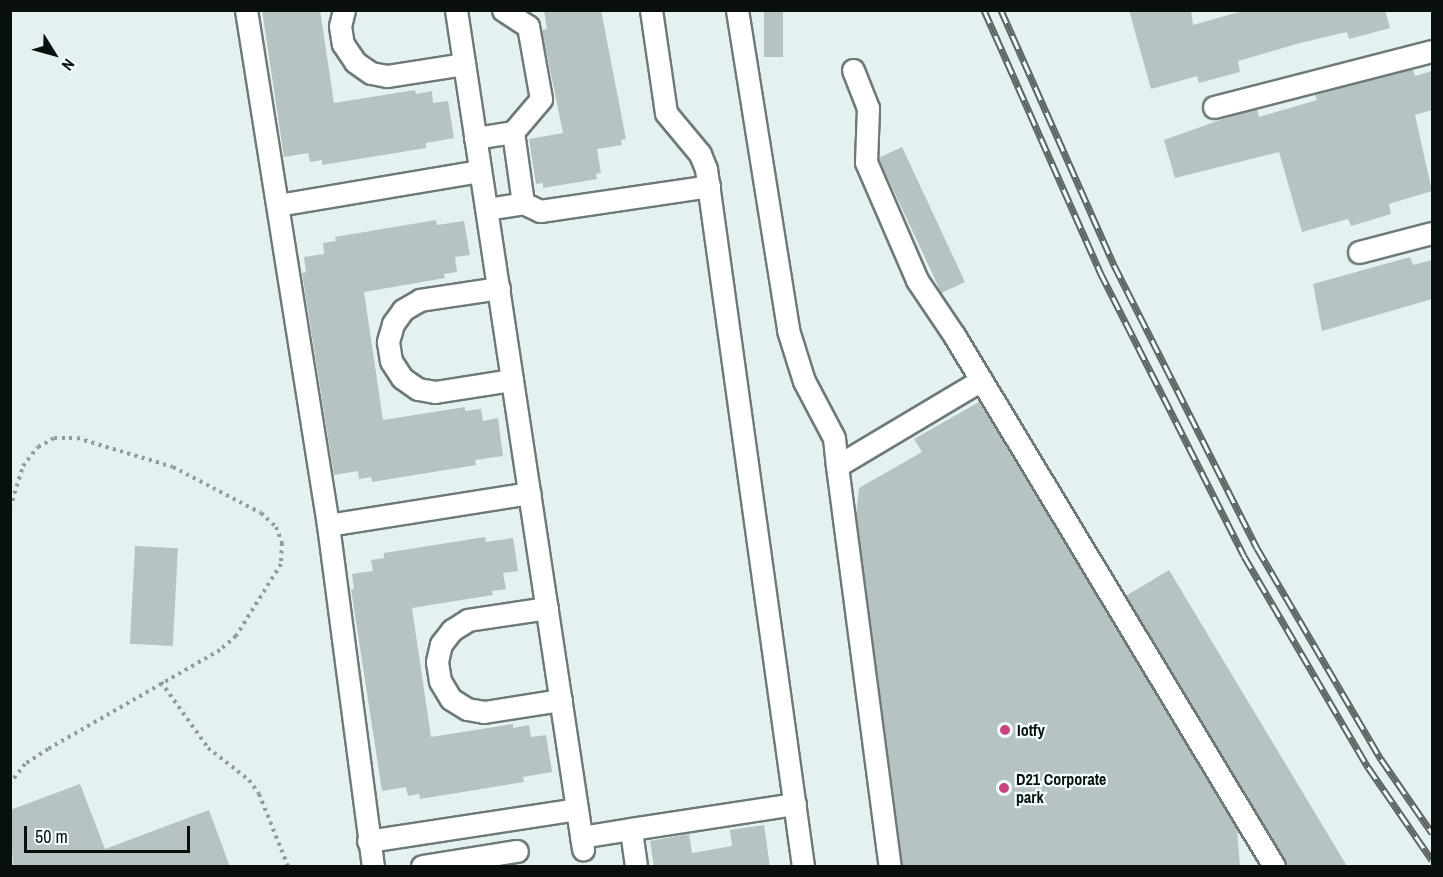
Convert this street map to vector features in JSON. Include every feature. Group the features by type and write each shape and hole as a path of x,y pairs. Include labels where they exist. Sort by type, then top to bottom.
{"lane":[{"path":"246,10 328,525 373,867"},
{"path":"344,10 340,26 343,44 355,62 370,73 387,76 464,64"},
{"path":"475,138 513,132 541,99 528,26 502,10"},
{"path":"651,10 666,113 704,161 709,186 803,867"},
{"path":"738,10 788,330 804,381 834,438 890,867"},
{"path":"460,11 464,64 584,855 631,830 795,804"},
{"path":"1214,107 1432,51"},
{"path":"853,70 868,108 866,162 917,280 981,380 1274,867"},
{"path":"513,132 523,203"},
{"path":"279,206 480,171"},
{"path":"487,209 523,203 540,211 709,186"},
{"path":"1359,252 1432,233"},
{"path":"499,288 420,300 403,310 393,324 389,351 402,378 418,389 435,392 512,380"},
{"path":"837,466 981,380"},
{"path":"328,525 529,493"},
{"path":"547,608 468,620 452,630 441,644 437,662 440,681 451,699 467,709 483,712 561,700"},
{"path":"368,840 577,810"},
{"path":"631,830 636,867"},
{"path":"422,867 518,851"}],"path":[{"path":"10,508 23,466 38,447 54,438 76,438 173,467 261,513 276,527 282,543 280,564 236,636 220,650 161,682 25,764 10,783"},
{"path":"161,682 208,748 249,780 259,794 288,867"}],"building":[{"path":"262,10 320,10 334,103 415,90 416,94 432,91 433,103 448,101 454,138 426,143 426,148 322,165 322,160 310,162 308,153 284,157"},
{"path":"544,10 601,10 626,139 621,140 622,145 597,149 601,173 596,174 597,179 543,188 543,183 536,184 529,139 563,133 542,30 547,29"},
{"path":"764,10 783,10 783,57 764,57"},
{"path":"1129,10 1191,10 1193,25 1246,10 1385,10 1390,28 1349,39 1347,32 1300,43 1238,61 1240,72 1199,83 1197,76 1151,89"},
{"path":"1413,69 1415,76 1432,71 1432,110 1415,115 1432,191 1389,204 1391,214 1351,226 1348,219 1302,232 1279,152 1175,178 1164,140 1234,115 1257,109 1259,117 1317,100 1315,95"},
{"path":"902,147 965,282 941,293 878,158"},
{"path":"436,220 437,225 464,221 470,255 455,257 457,272 444,274 445,278 364,292 383,420 465,407 465,411 481,409 483,421 498,418 503,456 475,460 476,465 372,482 371,477 359,479 358,471 334,475 302,273 306,272 304,257 324,254 323,243 336,241 335,237"},
{"path":"1410,257 1413,265 1432,260 1432,299 1322,331 1313,284"},
{"path":"979,402 1237,829 1240,867 902,867 856,516 859,488 922,452 914,439"},
{"path":"485,537 486,542 513,538 518,571 503,573 506,589 492,591 493,595 412,608 431,737 513,724 513,728 529,725 531,737 546,735 552,772 523,777 524,782 420,799 419,794 408,796 406,787 382,791 351,589 354,589 352,574 373,571 371,560 384,558 384,553"},
{"path":"135,546 178,548 173,646 130,644"},
{"path":"1169,570 1347,866 1289,866 1126,596"},
{"path":"80,784 105,849 209,810 230,867 13,867 10,810"},
{"path":"764,825 770,867 654,867 650,841 689,834 692,853 732,846 730,830"}],"railway":[{"path":"984,10 1100,272 1244,556 1368,767 1432,860"},
{"path":"1001,10 1114,265 1257,548 1381,759 1432,833"}],"place":[{"name":"Iotfy","path":"1005,730"},
{"name":"D21 Corporate park","path":"1004,788"}]}
